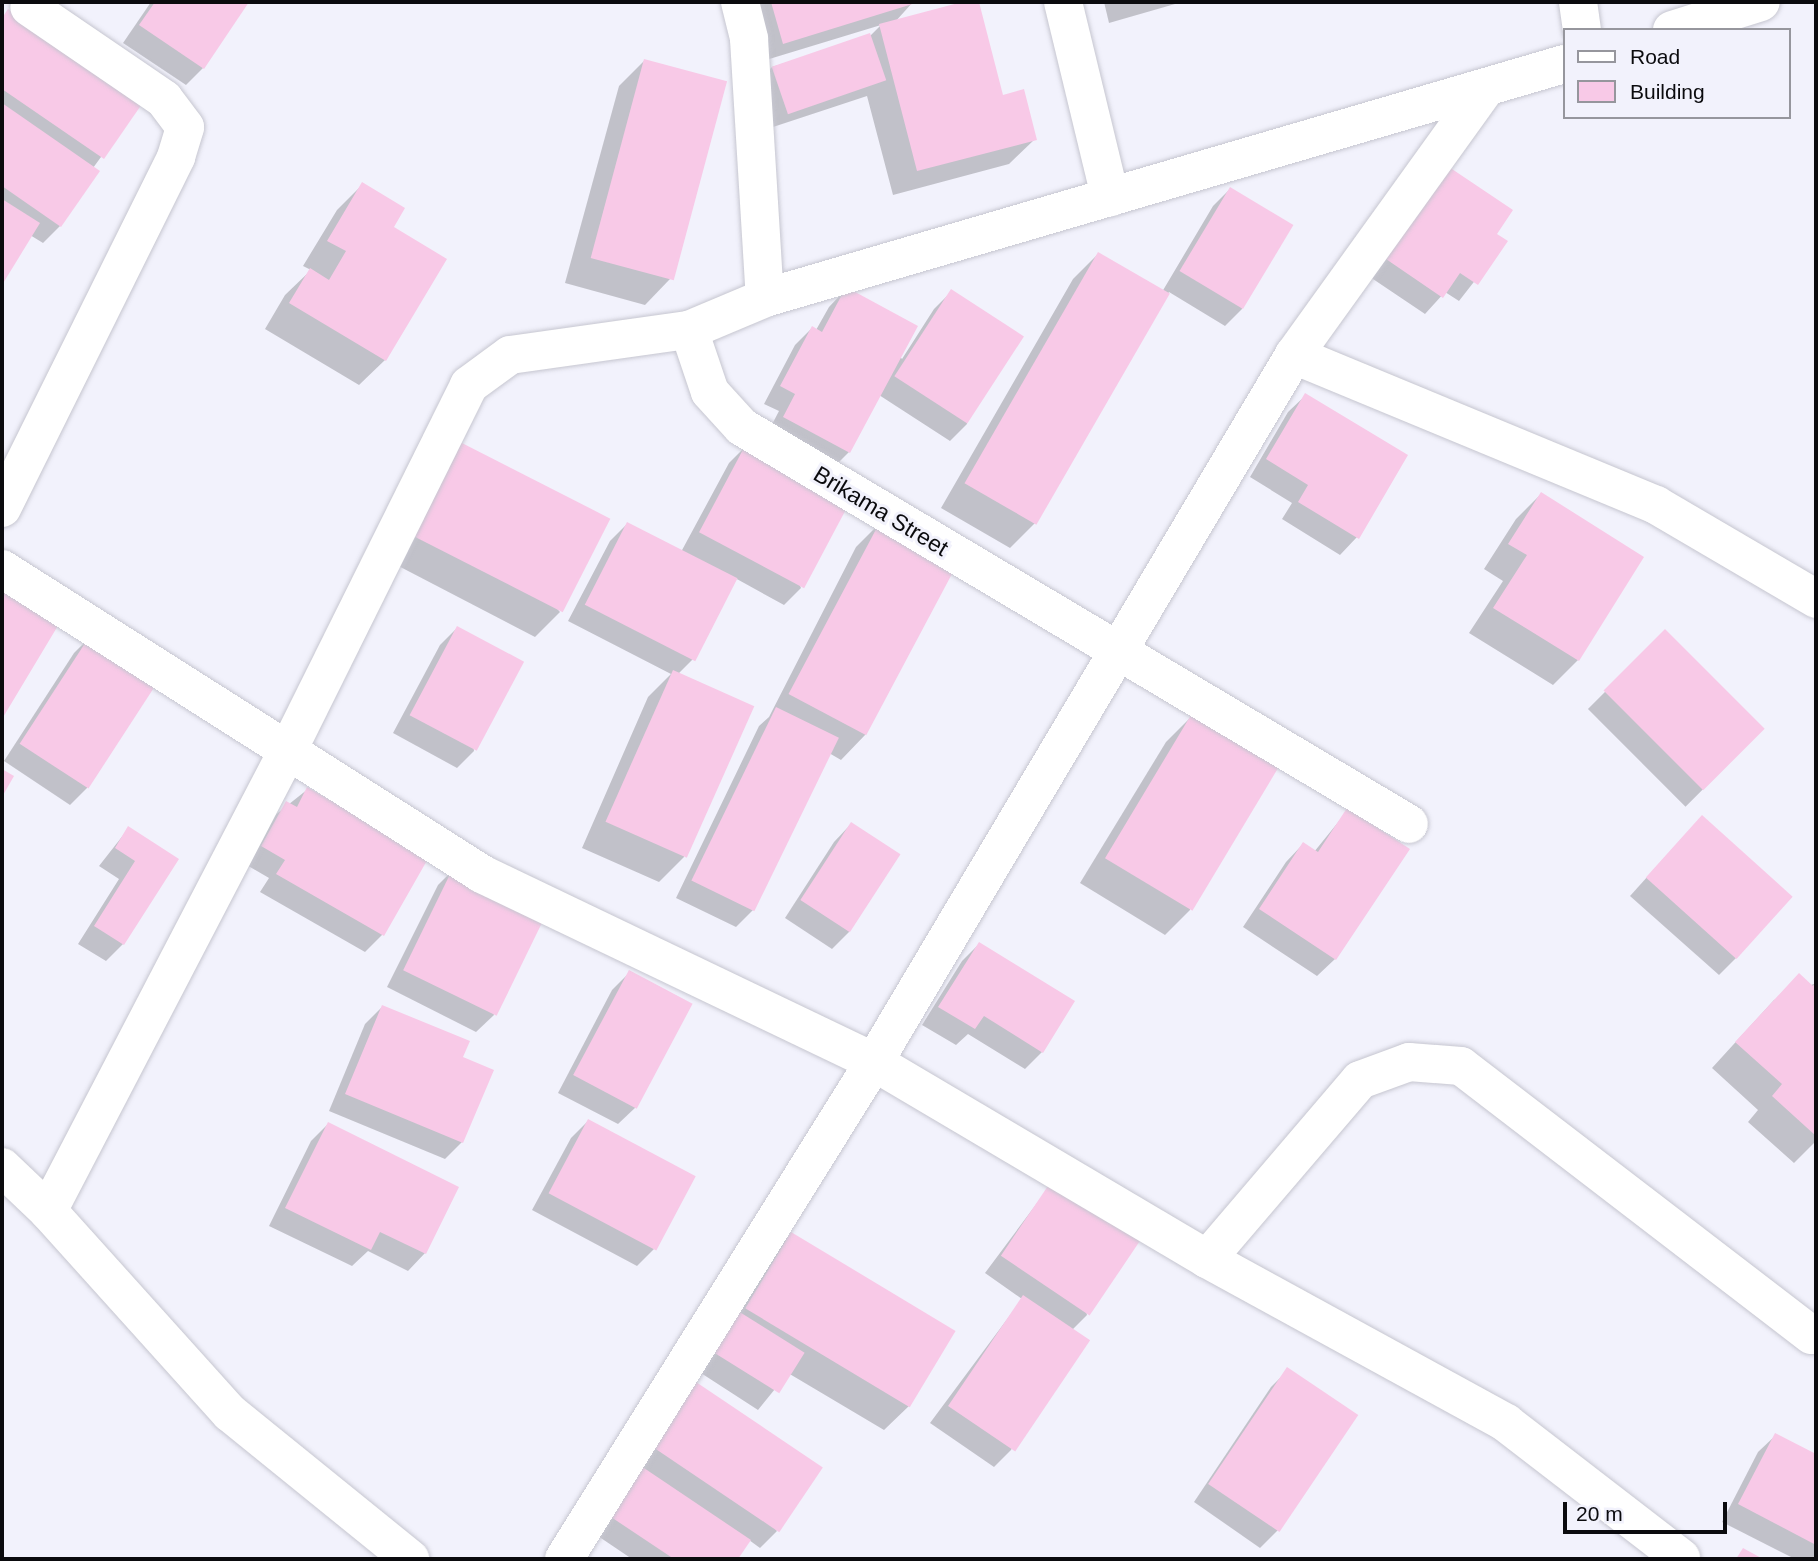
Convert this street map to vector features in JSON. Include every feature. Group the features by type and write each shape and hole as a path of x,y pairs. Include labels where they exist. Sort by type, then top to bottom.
{"street":[{"path":"740,2 749,39 765,298"},
{"path":"1063,2 1110,197"},
{"path":"1578,2 1583,28"},
{"path":"1678,28 1760,2"},
{"path":"2,508 176,157 185,127 164,99 29,8"},
{"path":"48,1211 288,750 469,385 510,355 689,330 765,298 1562,65"},
{"path":"564,1559 874,1062 1294,355 1485,89"},
{"name":"Brikama Street","path":"689,330 710,392 742,427 1409,824"},
{"path":"1294,355 1656,505 1816,599"},
{"path":"2,569 482,874 874,1062 1207,1259 1506,1423 1681,1558"},
{"path":"1207,1259 1360,1080 1409,1062 1461,1066 1812,1335"},
{"path":"2,1167 48,1211 230,1413 410,1559"}],"building":[{"path":"155,2 249,2 204,69 139,25"},
{"path":"771,2 919,2 783,44"},
{"path":"962,2 979,2 1003,95 1024,89 1037,140 917,171 879,24"},
{"path":"8,9 144,101 104,159 2,89 2,18"},
{"path":"870,33 886,80 788,114 772,67"},
{"path":"644,59 727,81 674,280 591,258"},
{"path":"2,103 100,171 61,227 2,186"},
{"path":"1446,165 1513,210 1497,234 1508,241 1478,285 1460,273 1443,298 1383,257"},
{"path":"362,182 405,208 394,227 447,259 386,361 289,303 310,268 329,280 346,251 327,241"},
{"path":"1230,187 1293,225 1243,309 1180,271"},
{"path":"2,199 40,223 2,285"},
{"path":"1098,252 1170,294 1036,525 965,483"},
{"path":"846,287 918,326 850,453 783,417 795,394 780,386 812,326 822,332"},
{"path":"951,289 1024,336 967,424 894,376"},
{"path":"1305,393 1408,455 1359,539 1298,502 1308,485 1266,459"},
{"path":"458,441 610,519 563,612 410,535"},
{"path":"746,444 851,500 804,588 699,532"},
{"path":"1541,492 1644,557 1579,661 1493,608 1527,555 1508,544"},
{"path":"881,520 959,561 866,735 789,694"},
{"path":"627,522 737,578 695,661 585,605"},
{"path":"2,583 62,619 2,719"},
{"path":"457,626 524,662 477,751 410,715"},
{"path":"1665,629 1765,729 1703,790 1603,691"},
{"path":"91,634 160,679 88,789 20,744"},
{"path":"673,670 754,706 687,858 605,822"},
{"path":"776,707 839,738 754,911 691,880"},
{"path":"1191,715 1278,768 1192,911 1105,858"},
{"path":"2,769 14,776 2,797"},
{"path":"307,787 429,857 384,936 276,874 285,860 261,846 286,801 297,807"},
{"path":"1347,808 1410,849 1336,960 1259,909 1303,842 1318,852"},
{"path":"1702,815 1793,897 1736,959 1646,877"},
{"path":"851,822 900,854 850,932 800,900"},
{"path":"128,826 179,859 124,945 94,926 135,861 115,848"},
{"path":"454,866 547,912 497,1016 403,970"},
{"path":"979,942 1075,1001 1043,1053 984,1016 975,1029 938,1007"},
{"path":"629,970 693,1004 637,1109 573,1075"},
{"path":"1799,973 1813,986 1816,982 1816,1136 1772,1096 1782,1084 1735,1042"},
{"path":"382,1005 470,1041 463,1057 494,1070 463,1143 345,1094"},
{"path":"588,1119 696,1176 656,1250 549,1193"},
{"path":"328,1122 459,1187 426,1254 380,1232 371,1250 285,1208"},
{"path":"1054,1177 1143,1237 1090,1316 1001,1256"},
{"path":"791,1232 956,1331 910,1407 745,1308"},
{"path":"1023,1295 1090,1340 1015,1451 948,1406"},
{"path":"730,1306 805,1353 779,1393 705,1347"},
{"path":"1287,1367 1358,1415 1279,1532 1208,1484"},
{"path":"696,1382 823,1468 779,1532 652,1447"},
{"path":"1775,1433 1816,1454 1816,1545 1738,1504"},
{"path":"638,1464 751,1540 738,1559 674,1559 605,1513"},
{"path":"1743,1548 1763,1559 1736,1559"}]}
